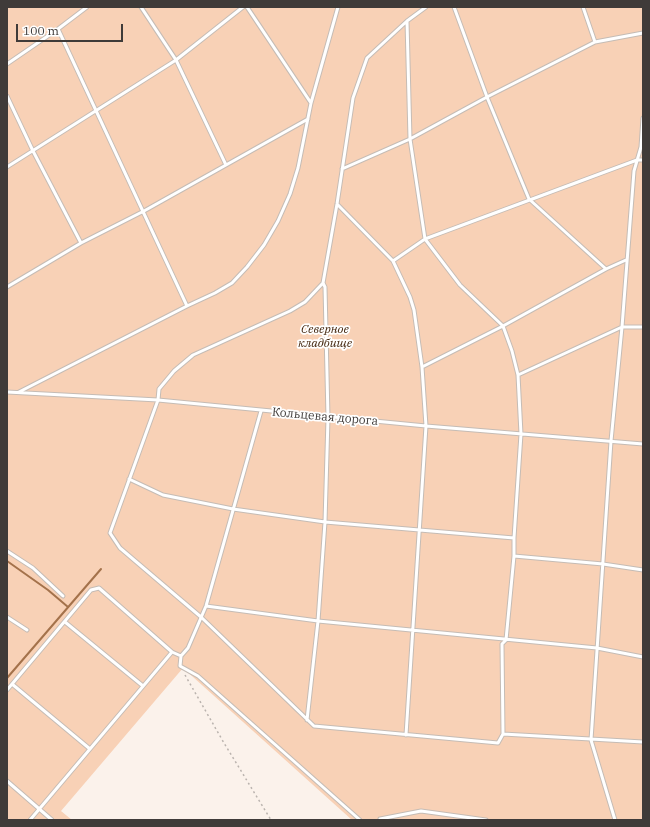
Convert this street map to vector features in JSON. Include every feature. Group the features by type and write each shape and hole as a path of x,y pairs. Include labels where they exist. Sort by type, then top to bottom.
{"lane":[{"path":"7,64 87,7"},
{"path":"141,7 176,60 226,165"},
{"path":"7,167 176,60 242,7"},
{"path":"247,7 311,103"},
{"path":"18,393 188,306 215,294 232,283 247,268 264,245 278,221 290,194 298,168 311,103 338,7"},
{"path":"307,720 318,621 326,522 328,418 325,287 323,283 353,98 367,58 407,21 426,7"},
{"path":"454,7 487,97 530,199 606,269"},
{"path":"583,7 595,42"},
{"path":"323,283 305,302 290,311 193,355 174,371 159,389 158,400 110,533 120,548 201,617 314,726 498,743 503,734 502,644 506,640 514,556 521,434 518,375 512,351 503,326 460,285 425,239 410,139 407,21"},
{"path":"58,29 188,306"},
{"path":"342,169 410,139 487,97 595,42 643,33"},
{"path":"7,96 33,151 81,243"},
{"path":"615,820 591,740 611,441 622,327 626,260 634,171 641,147 643,118"},
{"path":"7,287 81,243 144,211 308,119"},
{"path":"393,261 425,239 637,160 643,160"},
{"path":"337,204 393,261 410,297 414,310 422,367 426,426 406,735"},
{"path":"422,367 503,326 606,269 626,260"},
{"path":"518,375 622,327 643,327"},
{"name":"Кольцевая дорога","path":"7,392 158,400 328,418 643,444"},
{"path":"262,411 206,606 188,648 181,656 180,666 198,676 360,820"},
{"path":"129,479 163,495 233,509 326,522 514,538"},
{"path":"7,551 33,568 63,596"},
{"path":"514,556 603,564 643,570"},
{"path":"7,690 91,590 99,588 172,652 181,656"},
{"path":"206,606 318,621 597,648 643,657"},
{"path":"7,617 27,630"},
{"path":"65,622 143,686"},
{"path":"30,820 172,652"},
{"path":"12,684 90,749"},
{"path":"503,734 643,742"},
{"path":"7,781 52,820"},
{"path":"380,820 421,811 486,820"}],"path":[{"path":"180,666 271,820"}],"green space":[{"name":"Северное кладбище","path":"7,7 643,7 643,820 352,820 183,668 61,811 72,820 7,820"}],"waterway":[{"path":"7,561 48,590 68,607"},
{"path":"7,678 101,569"}]}
